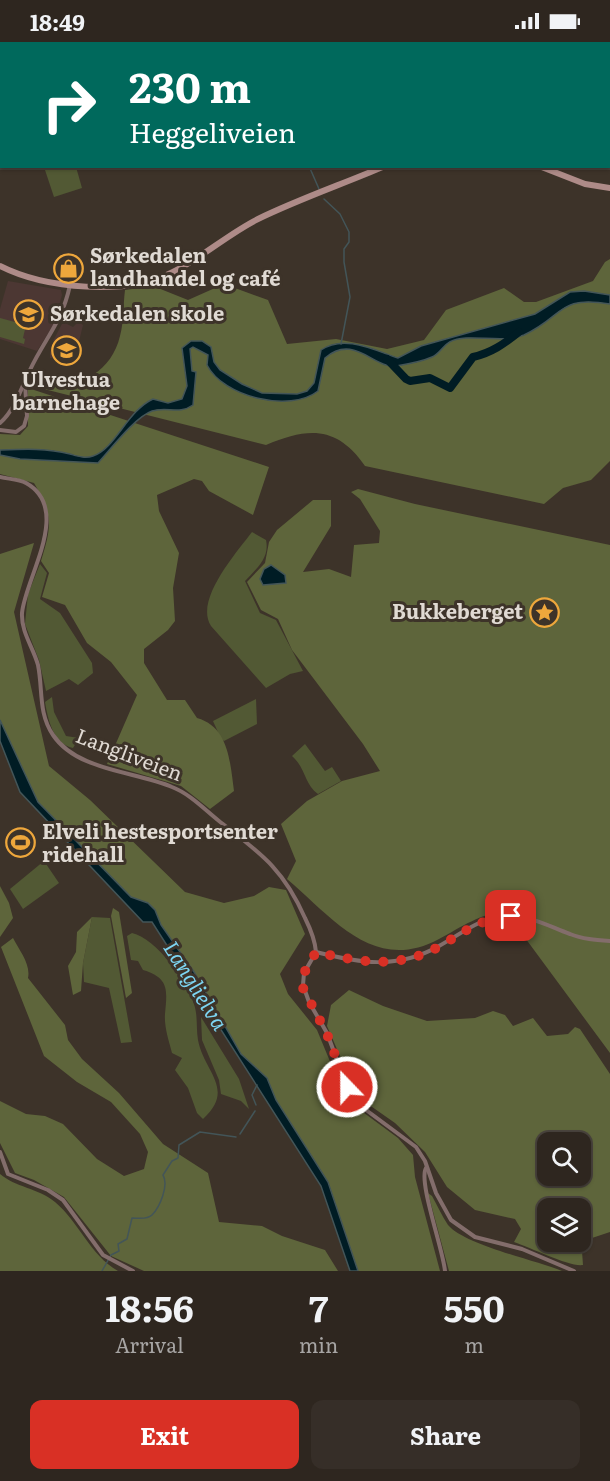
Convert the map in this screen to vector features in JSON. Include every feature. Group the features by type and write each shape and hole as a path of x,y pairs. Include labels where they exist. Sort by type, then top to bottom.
{"street":[{"path":"0,267 33,279 70,285 132,284 163,277 258,220 380,168"},
{"path":"546,168 585,184 610,188"},
{"path":"0,423 9,414 59,321 70,285"},
{"path":"0,430 16,432 24,426 27,416 25,382"},
{"name":"Langliveien","path":"0,477 24,482 32,487 44,507 46,526 44,546 25,597 22,616 27,638 38,667 45,721 54,737 67,749 84,758 183,792 262,855 289,884 307,923 316,952"},
{"path":"574,1271 522,1249 475,1237 459,1227 439,1200 427,1167 412,1143 362,1107 347,1087 327,1034 303,988 304,973 316,952 355,962 390,963 426,953 483,920 511,916 530,919 580,938 610,941"},
{"path":"0,1152 8,1174 42,1187 63,1200 103,1255 133,1271"},
{"path":"427,1167 424,1171 424,1185 440,1241 445,1271"}],"shaded area":[{"name":"Sørkedalen skole","path":"8,281 61,290 62,295 54,324 37,351 0,339 0,309"},
{"path":"63,322 73,327 78,322 83,325 75,358 50,358 50,352 56,343 53,341"}],"green space":[{"path":"44,168 76,168 82,188 54,197"},
{"path":"610,259 610,461 591,480 563,488 544,504 365,466 344,443 321,434 296,435 266,445 28,385 57,387 84,380 97,373 115,351 122,325 125,290 153,286 188,300 224,284 268,300 287,344 336,339 387,349 424,340 446,310 504,288 524,302 536,302 593,281 605,262"},
{"path":"0,318 26,325 24,344 0,337"},
{"path":"28,388 269,467 253,515 209,491 202,481 194,479 157,495 159,511 179,553 173,588 175,621 168,630 144,649 144,663 167,700 185,700 197,718 216,729 222,737 229,758 234,791 210,809 181,786 107,764 137,695 111,662 87,643 65,605 42,597 49,573 41,561 49,529 45,504 34,483 0,474 0,434 20,435 28,426"},
{"path":"358,489 415,504 610,545 610,1053 506,912 479,918 416,948 394,950 374,946 356,937 321,910 287,879 296,861 281,824 307,801 342,781 380,771 363,744 292,650 278,619 261,610 247,582 265,563 269,542 277,530 313,500 331,500 331,526 303,572 329,569 351,577 354,545 379,543 380,531 360,499 351,492"},
{"path":"252,532 266,540 267,546 258,568 245,581 260,613 276,620 303,671 290,674 266,688 211,626 207,615 208,603 219,577"},
{"path":"34,543 14,612 49,766 90,800 185,892 224,903 254,896 269,887 286,890 305,934 280,974 288,994 317,1030 341,1088 356,1107 398,1138 413,1155 415,1177 440,1271 358,1271 328,1182 276,1100 267,1078 241,1054 194,972 161,925 155,910 148,903 131,897 38,802 0,720 0,554"},
{"path":"40,564 47,573 40,599 60,613 92,663 93,673 78,685 69,679 46,691 39,660 25,624 28,594"},
{"path":"52,697 54,712 66,736 79,738 73,748 61,742 53,730 45,702"},
{"path":"256,699 257,724 224,741 221,739 213,721"},
{"path":"305,744 325,771 332,767 341,781 318,794 310,786 292,756"},
{"path":"44,861 59,883 23,909 10,889"},
{"path":"0,886 9,903 13,918 0,937"},
{"path":"113,908 119,912 132,993 126,998 111,916"},
{"path":"92,917 110,918 132,1042 121,1043 109,988 84,982 83,963"},
{"path":"92,917 83,963 81,991 73,995 68,966 76,952 77,932"},
{"path":"132,933 151,943 169,962 194,1004 201,1051 218,1089 213,1108 203,1119 197,1113 188,1088 175,1070 182,1058 172,1053 167,1034 165,986 158,977 143,970 138,961 131,960 127,936"},
{"path":"13,938 26,962 28,978 65,1025 68,1040 82,1059 119,1093 163,1144 208,1173 219,1222 262,1226 282,1236 325,1250 338,1271 144,1271 111,1256 64,1197 34,1180 15,1173 0,1143 0,1101 26,1114 45,1116 63,1124 97,1159 124,1176 144,1169 148,1152 140,1134 111,1102 77,1082 44,1056 1,947"},
{"path":"349,990 383,1006 427,1021 475,1018 493,1011 505,1015 513,1026 533,1018 547,1036 568,1034 575,1027 580,1029 610,1074 610,1232 591,1239 591,1198 537,1198 537,1251 514,1242 521,1229 515,1219 475,1210 447,1187 425,1152 395,1123 365,1102 349,1077 327,1026 331,1005"},
{"path":"201,1017 239,1079 249,1109 241,1101 221,1094 219,1080 202,1040"},
{"path":"0,1174 55,1202 100,1256 118,1271 0,1271"},
{"path":"428,1193 432,1196 448,1225 469,1239 562,1271 449,1271"},
{"path":"540,1252 582,1252 583,1265 577,1265"}],"water":[{"path":"584,291 610,295 610,304 580,302 570,305 524,335 503,339 458,339 448,343 436,355 414,363 388,365 354,350 335,351 325,358 318,391 306,398 291,401 258,398 227,386 207,365 208,355 193,347 190,349 192,371 196,372 193,405 178,410 157,410 145,414 98,463 20,459 0,455 0,450 27,449 84,457 101,452 136,412 153,399 168,403 182,399 187,386 182,348 191,341 202,341 211,347 214,362 220,370 242,384 262,393 297,394 307,391 314,383 321,350 330,345 349,343 398,358 421,346 535,314 570,292"},
{"path":"271,565 285,575 286,583 263,585 260,579 264,569"},
{"name":"Langlielva","path":"0,720 38,802 131,897 148,903 155,910 161,925 194,972 241,1054 267,1078 276,1100 328,1182 358,1271 350,1271 321,1186 152,922 143,922 20,792 0,741"}],"waterway":[{"path":"310,168 319,189"},
{"path":"324,199 340,214 349,232 349,242 344,249 344,262 350,297 341,344"},
{"path":"387,359 410,381 430,378 450,388 473,357 497,348 519,332"},
{"path":"256,1105 252,1095 257,1085"},
{"path":"240,1134 255,1111"},
{"path":"102,1271 111,1255 119,1251 118,1244 127,1239 132,1218 148,1218 158,1207 165,1184 163,1175 172,1161 178,1158 179,1145 200,1132 236,1137"}],"place":[{"name":"Sørkedalen landhandel og café","path":"69,268"},
{"name":"Sørkedalen skole","path":"29,314"},
{"name":"Ulvestua barnehage","path":"66,350"},
{"name":"Bukkeberget","path":"544,612"},
{"name":"Elveli hestesportsenter ridehall","path":"21,843"}],"route":[{"path":"347,1087 327,1034 303,988 304,973 316,952 355,962 390,963 426,953 483,920 511,916"}]}
